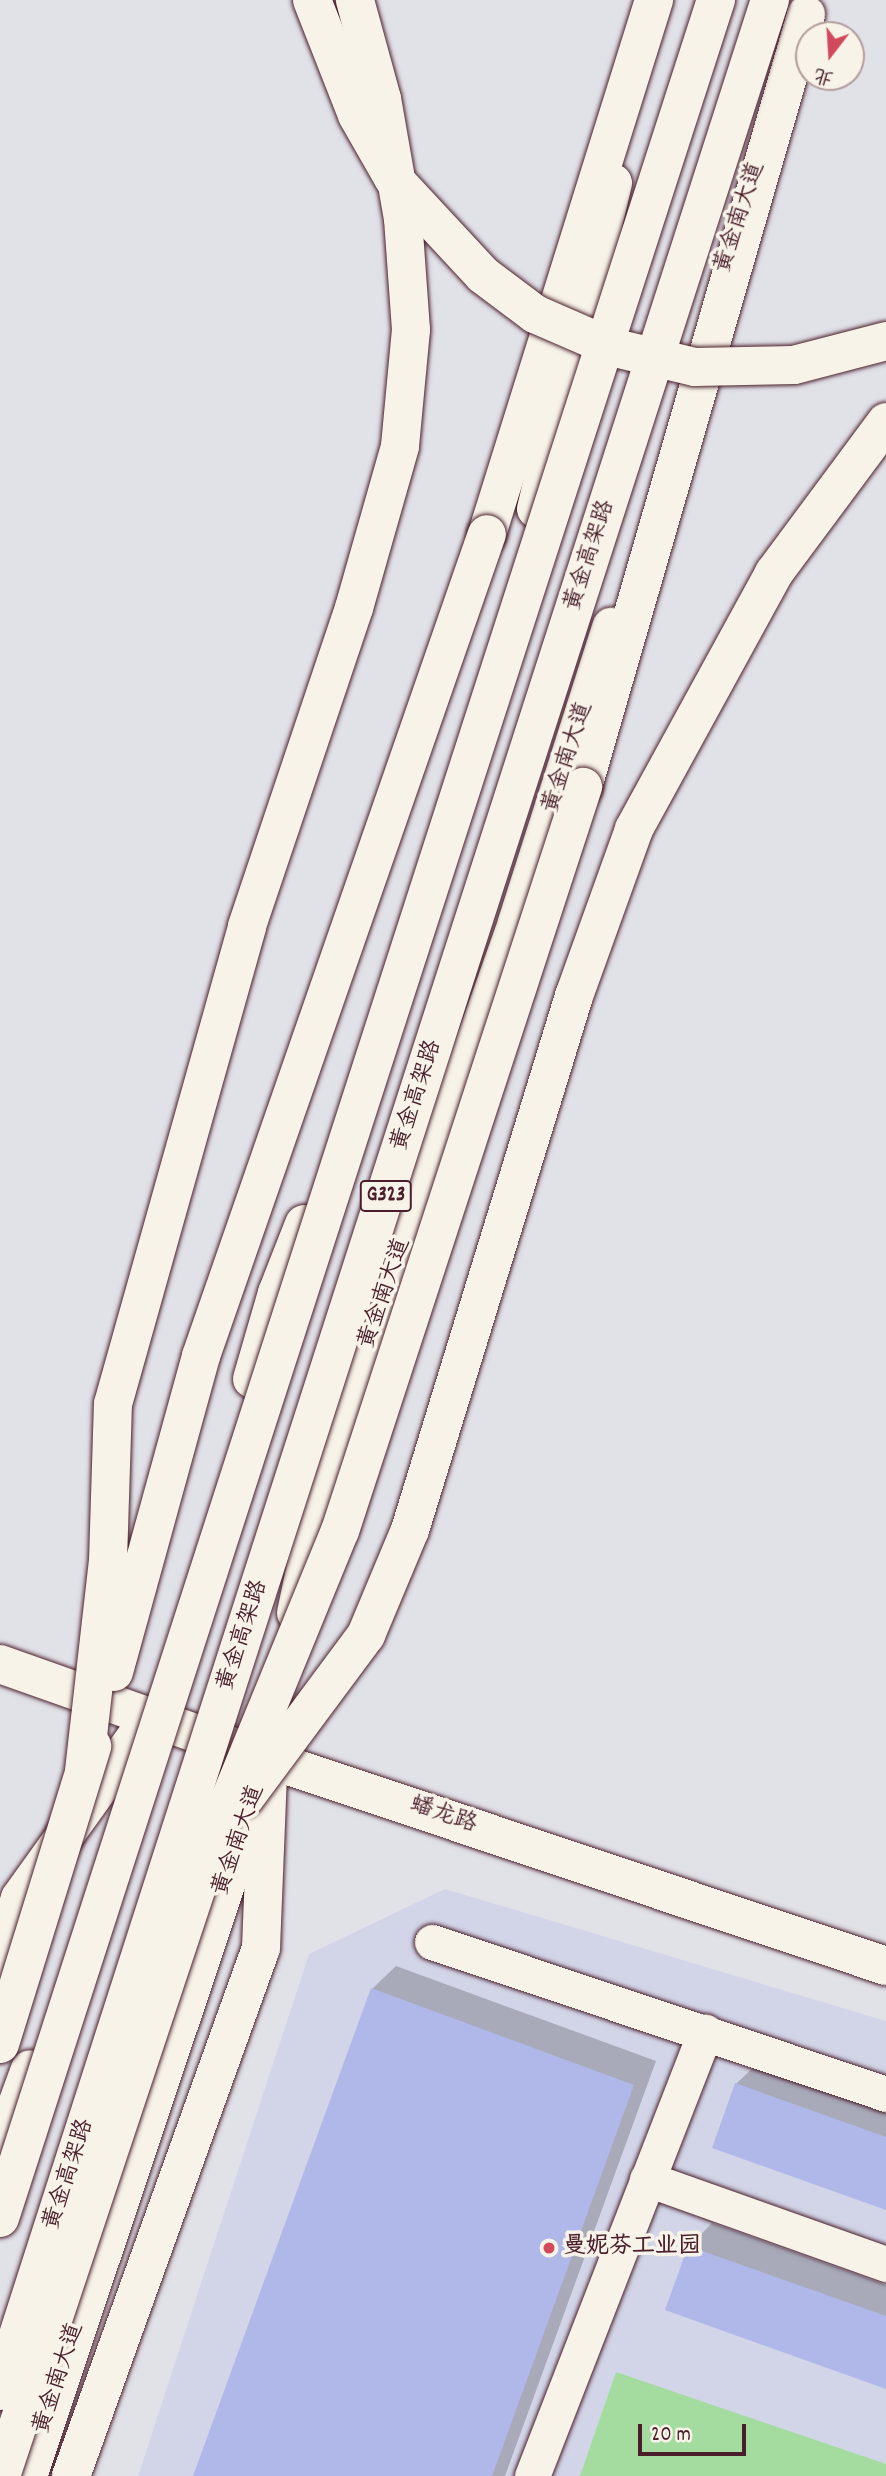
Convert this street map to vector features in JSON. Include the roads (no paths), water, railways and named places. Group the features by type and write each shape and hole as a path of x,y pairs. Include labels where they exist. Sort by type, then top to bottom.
{"main road":[{"path":"312,0 357,115 393,178 483,275 535,314 611,347 695,367 794,365 886,341"},
{"path":"84,1772 108,1562 113,1404 247,926 354,608 400,446 411,330 404,219 382,99 355,0"},
{"path":"0,2044 153,1538 201,1356 487,534 655,0"},
{"path":"0,2151 111,1846 149,1717 211,1526 277,1293 435,885 500,662 655,0"},
{"name":"G323","path":"0,2218 716,0"},
{"name":"黄金高架路","path":"0,2391 770,0"},
{"path":"1,2476 211,1845 340,1531 583,787 808,7"},
{"name":"黄金南大道","path":"28,2476 268,1759 309,1550 371,1333 517,922 808,7"},
{"path":"211,1845 366,1634 400,1553 574,996 634,829 774,573 886,422"},
{"name":"蟠龙路","path":"0,1664 268,1759 886,1966"},
{"path":"0,1959 20,1898 149,1717"},
{"path":"71,2476 261,1948 268,1759"},
{"path":"0,2339 65,2364"}],"street":[{"path":"432,1941 886,2094"},
{"path":"532,2476 705,2032"},
{"path":"647,2179 886,2263"}],"place":[{"name":"曼妮芬工业园","path":"549,2248"}]}
